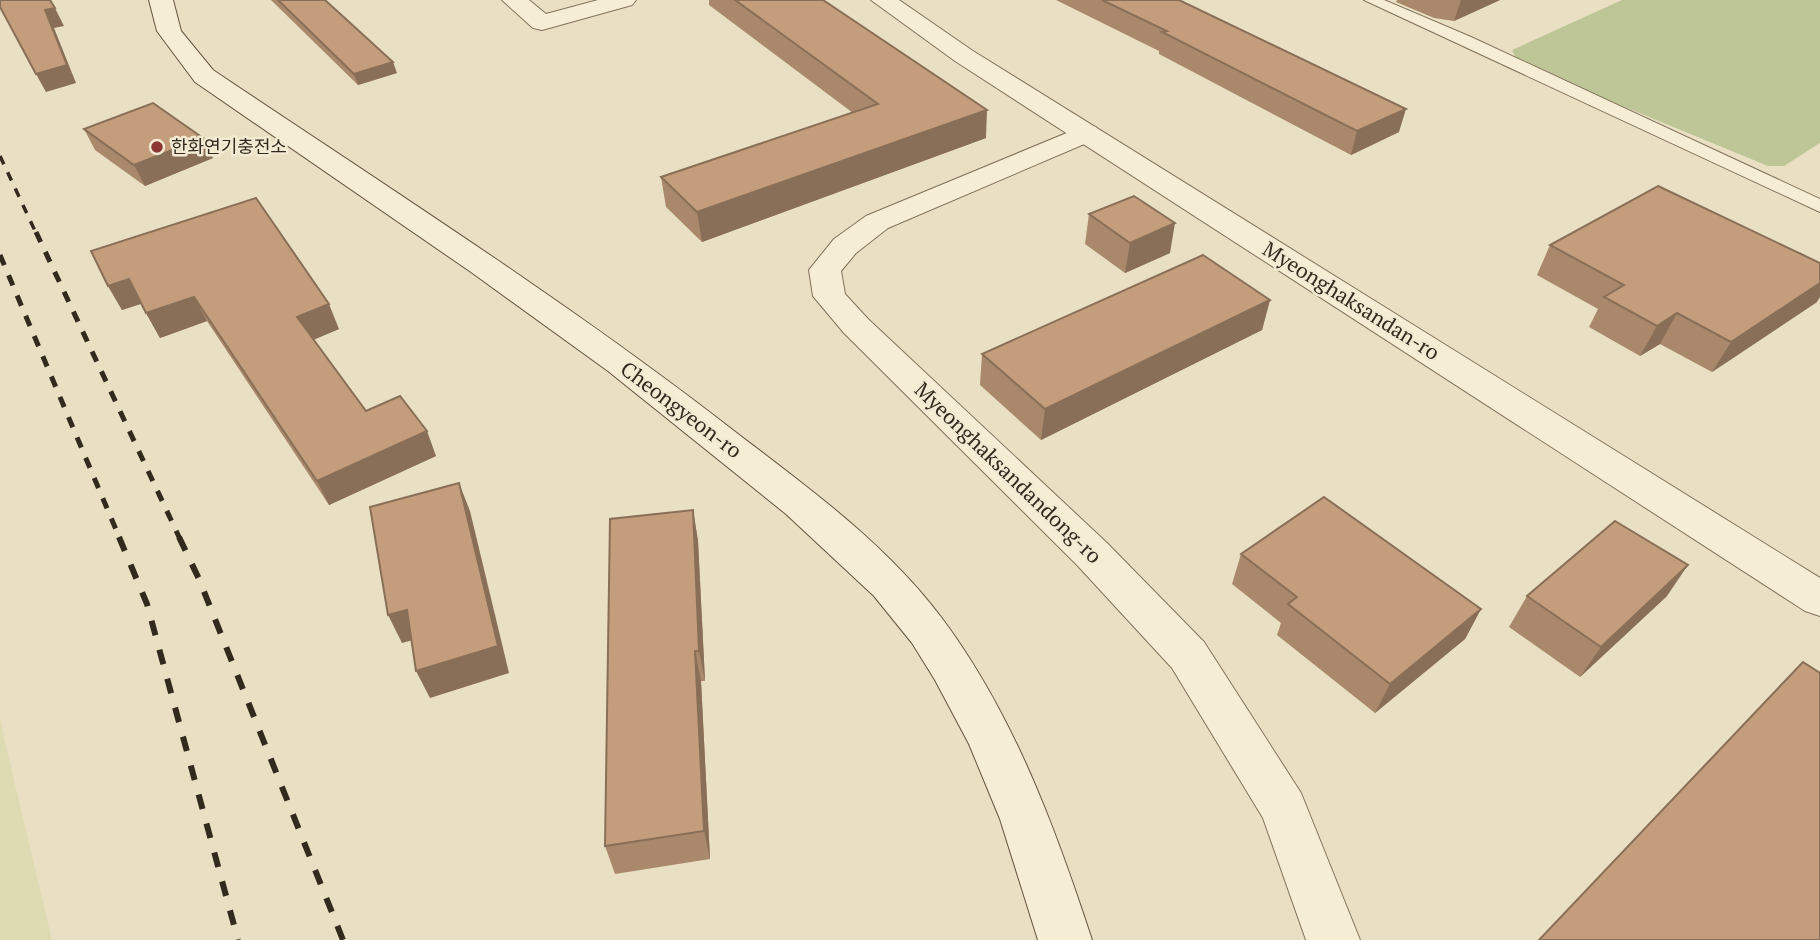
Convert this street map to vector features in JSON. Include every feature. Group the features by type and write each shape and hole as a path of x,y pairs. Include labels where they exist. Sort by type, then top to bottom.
{"street":[{"name":"Cheongyeon-ro","path":"161,0 160,13 176,43 204,76 553,314 698,421 816,517 888,583 926,630 967,693 1008,773 1040,856 1065,940"},
{"path":"514,0 542,23 624,0"},
{"name":"Myeonghaksandan-ro","path":"882,1 964,56 1820,599"},
{"name":"Myeonghaksandandong-ro","path":"1086,133 877,222 845,246 825,270 829,296 856,326 1092,554 1188,655 1284,809 1334,940"}],"lane":[{"path":"1371,0 1477,46 1820,206"}],"shaded area":[{"path":"0,717 4,738 52,940 0,940"}],"green space":[{"path":"1622,0 1820,0 1820,143 1784,166 1768,166 1518,63 1512,50"}],"building":[{"path":"0,0 50,0 55,8 45,10 67,65 36,74 0,7"},
{"path":"278,0 325,0 393,62 354,74"},
{"path":"735,0 823,0 987,110 697,212 661,177 878,104"},
{"path":"1102,0 1179,0 1406,109 1357,131 1162,32 1167,31"},
{"path":"153,103 203,138 134,165 84,129"},
{"path":"1658,186 1820,263 1820,283 1731,342 1677,313 1657,326 1604,297 1624,285 1550,245"},
{"path":"1134,196 1175,223 1130,243 1089,214"},
{"path":"256,198 329,304 297,317 366,411 400,396 427,431 317,481 194,297 146,313 129,279 108,286 91,251"},
{"path":"1203,255 1270,300 1045,409 982,354"},
{"path":"459,483 498,646 416,671 407,610 388,615 370,507"},
{"path":"1324,497 1481,609 1390,684 1288,604 1297,597 1241,554"},
{"path":"693,510 699,651 695,651 704,831 605,846 610,519"},
{"path":"1615,521 1688,565 1601,647 1527,596"},
{"path":"1803,662 1820,673 1820,940 1539,940"}],"railway":[{"path":"0,156 36,233"},
{"path":"36,232 180,539"},
{"path":"0,255 120,539"},
{"path":"119,537 147,604 238,940"},
{"path":"179,537 199,579 343,940"}],"place":[{"name":"한화연기충전소","path":"157,147"}]}
